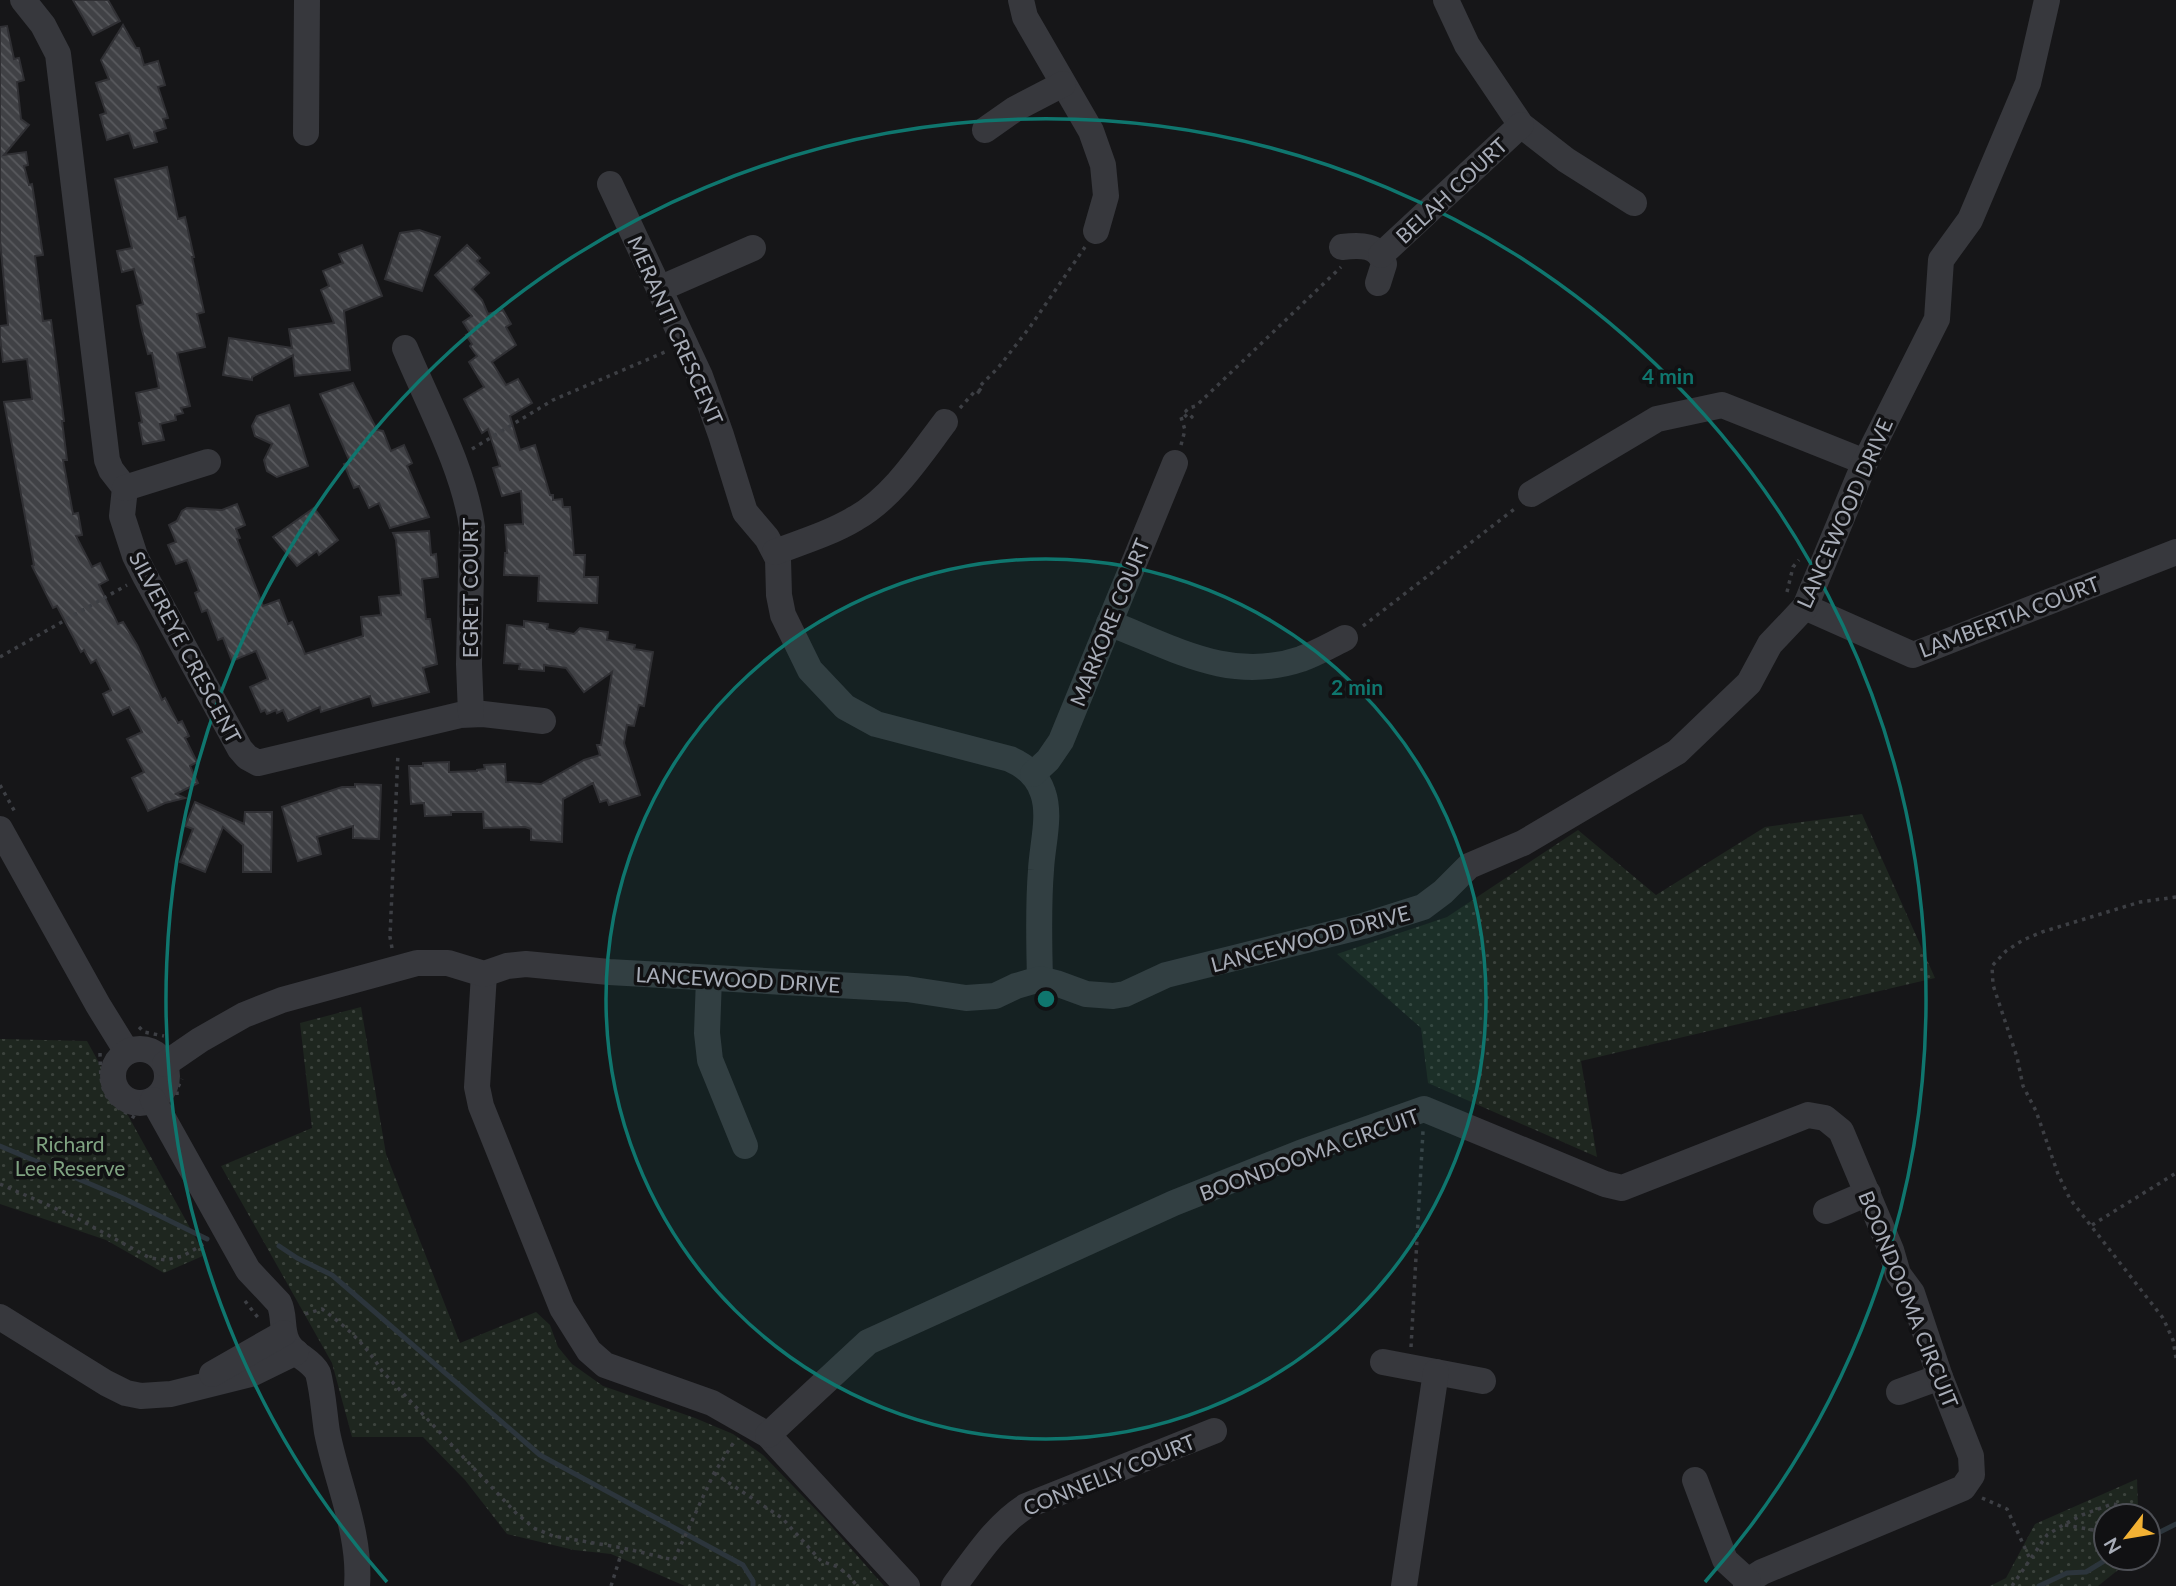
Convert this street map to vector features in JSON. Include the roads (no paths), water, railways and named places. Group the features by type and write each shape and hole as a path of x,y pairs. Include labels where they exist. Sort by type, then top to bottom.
{"street":[{"path":"23,0 43,25 58,54 107,460 111,470 125,488 208,462"},
{"path":"306,133 307,0"},
{"path":"1021,0 1025,17 1091,131 1103,165 1106,196 1096,231"},
{"path":"1446,0 1468,45 1521,125 1566,160 1634,203"},
{"name":"LANCEWOOD DRIVE","path":"484,974 507,966 526,964 609,972 907,989 966,998 995,996 1040,979 1056,982 1086,994 1125,994 1166,975 1363,926 1423,907 1443,892 1469,866 1523,843 1676,752 1749,683 1796,605 1937,318 1941,260 1970,220 2028,83 2047,0"},
{"path":"985,130 1015,108 1063,84"},
{"name":"BELAH COURT","path":"1381,255 1521,125"},
{"name":"MERANTI CRESCENT","path":"610,184 685,341 710,402 745,512 775,552 780,568 780,604 787,626 810,670 845,707 876,724 1010,759 1033,774"},
{"path":"659,289 753,247"},
{"path":"1342,247 1370,247 1381,255 1384,264 1378,283"},
{"name":"EGRET COURT","path":"405,348 469,506 472,527 469,664 471,714"},
{"path":"1531,494 1657,419 1722,405 1865,462"},
{"path":"775,552 840,527 872,507 906,471 945,422"},
{"name":"MARKORE COURT","path":"1033,774 1048,760 1061,741 1175,463"},
{"name":"SILVEREYE CRESCENT","path":"125,488 122,516 135,556 240,749 252,761 258,763 281,759 471,714 543,721"},
{"name":"LAMBERTIA COURT","path":"1796,605 1913,655 2176,552"},
{"path":"1109,623 1191,657 1240,668 1270,666 1300,659 1345,638"},
{"path":"1033,774 1043,791 1046,810 1039,894 1040,979"},
{"path":"10,825 98,1005 127,1052"},
{"path":"158,1108 166,1084 167,1071 173,1071 200,1040 244,1015 282,1000 417,963 439,962 484,974 477,1087 481,1106 562,1308 589,1351 605,1365 712,1402 757,1429 907,1586"},
{"path":"709,978 707,1033 710,1060 745,1146"},
{"path":"173,1071 155,1053 142,1048 127,1052 117,1061 112,1075 116,1089 126,1099 158,1108 248,1270 249,1289 264,1307 282,1337 313,1364 318,1373 327,1433 354,1533 357,1586"},
{"name":"BOONDOOMA CIRCUIT","path":"757,1429 868,1342 1174,1203 1300,1153 1424,1109 1605,1184 1622,1188 1808,1115 1825,1118 1841,1131 1891,1250 1898,1274 1912,1293 1940,1377 1971,1456 1972,1475 1963,1488 1762,1572 1747,1583"},
{"path":"1826,1211 1868,1193"},
{"path":"0,1317 106,1383 126,1393 152,1396 187,1389 282,1337"},
{"path":"1383,1362 1483,1381"},
{"path":"1404,1586 1423,1369"},
{"path":"1899,1392 1940,1377"},
{"name":"CONNELLY COURT","path":"954,1586 996,1530 1026,1506 1214,1431"},
{"path":"1695,1480 1725,1560 1747,1583"}],"waterway":[{"path":"0,1146 121,1197 207,1239"},
{"path":"279,1246 332,1275 540,1455 743,1565 753,1581 753,1586"},
{"path":"2162,1531 2176,1524"},
{"path":"2039,1586 2067,1573 2086,1572 2092,1568"}],"park label":[{"name":"Richard Lee Reserve","path":"70,1155"}]}
